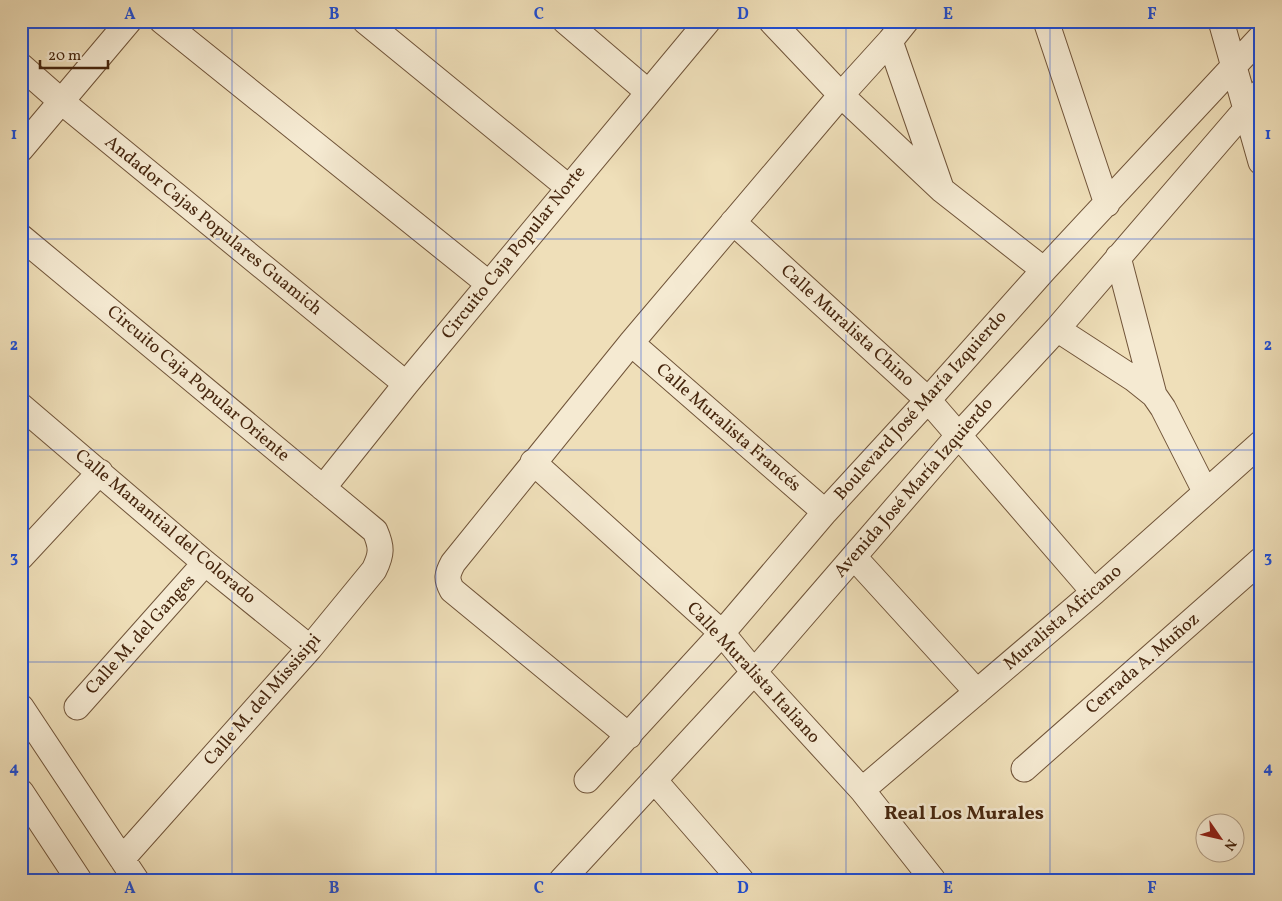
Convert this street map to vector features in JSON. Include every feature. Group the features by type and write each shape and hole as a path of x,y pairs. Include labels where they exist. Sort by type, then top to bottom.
{"street":[{"path":"21,149 129,21"},
{"path":"162,21 489,284"},
{"path":"365,21 568,187"},
{"path":"565,21 648,92"},
{"name":"Circuito Caja Popular Norte","path":"324,488 406,384 708,21"},
{"path":"771,21 841,95 942,190 1044,270"},
{"path":"629,736 452,590 447,573 452,563 631,343 906,21"},
{"path":"1046,21 1107,204"},
{"path":"1221,21 1233,66 1253,100 1261,162"},
{"name":"Boulevard José María Izquierdo","path":"587,780 722,633 825,512 1044,270 1261,38"},
{"path":"890,41 942,190"},
{"name":"Andador Cajas Populares Guamich","path":"21,66 62,102 406,384"},
{"name":"Avenida José María Izquierdo","path":"562,880 754,672 958,436 1057,328 1253,100"},
{"name":"Calle Muralista Chino","path":"733,222 928,400 1094,592"},
{"name":"Circuito Caja Popular Oriente","path":"21,237 375,531"},
{"path":"1118,257 1154,395"},
{"path":"1057,328 1134,379 1154,395 1163,408 1205,491"},
{"name":"Calle Muralista Francés","path":"631,343 825,512"},
{"name":"Calle Manantial del Colorado","path":"21,406 205,563 310,648"},
{"name":"Muralista Africano","path":"862,790 1094,592 1261,443"},
{"name":"Calle Muralista Italiano","path":"534,462 722,633 754,672 862,790 929,878"},
{"path":"21,557 100,472"},
{"name":"Calle M. del Missisipi","path":"122,859 310,648 374,570 380,558 380,544 375,531"},
{"path":"854,557 977,692"},
{"name":"Cerrada A. Muñoz","path":"1024,769 1261,560"},
{"name":"Calle M. del Ganges","path":"77,707 205,563"},
{"path":"21,707 136,880"},
{"path":"654,780 741,880"},
{"path":"21,792 79,880"}],"district":[{"name":"Real Los Murales","path":"964,814"}]}
